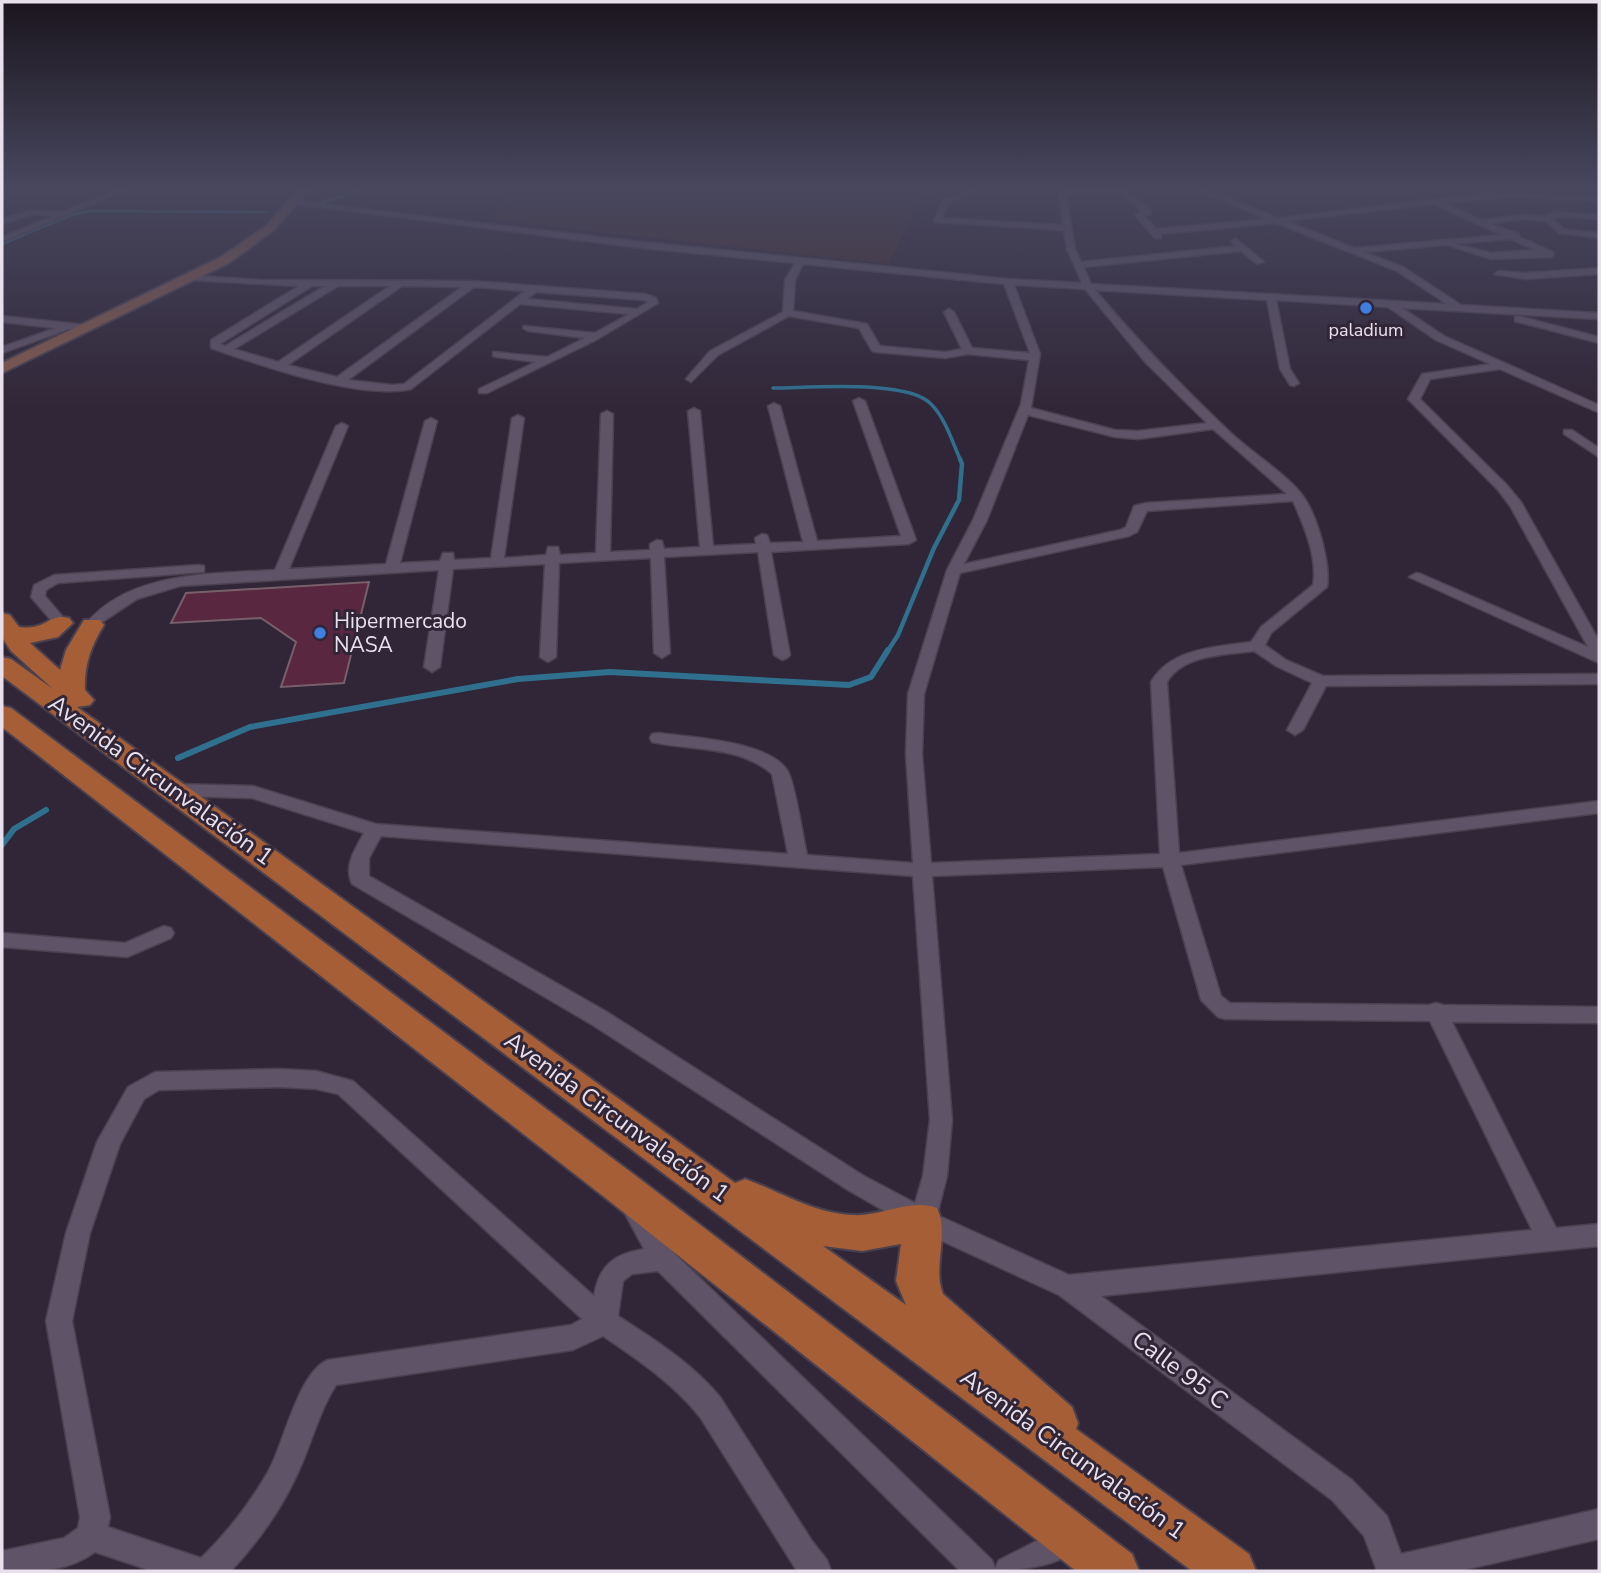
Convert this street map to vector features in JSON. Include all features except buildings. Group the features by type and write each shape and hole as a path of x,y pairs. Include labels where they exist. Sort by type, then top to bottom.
{"main road":[{"path":"5,639 38,636 56,629 61,623"},
{"path":"72,692 71,668 92,625"},
{"path":"5,639 72,692 140,763"},
{"name":"Avenida Circunvalación 1","path":"5,639 140,763 1232,1571"},
{"name":"Avenida Circunvalación 1","path":"7,719 622,1188 1115,1571"},
{"path":"692,1172 796,1220 852,1233 884,1230 923,1220 917,1281 927,1307 1026,1394 1132,1497"}],"street":[{"path":"2,369 216,262"},
{"path":"788,313 790,280 800,262"},
{"path":"804,262 1008,282 1599,316"},
{"path":"1103,262 1078,265 1088,287 1150,361 1215,425 1298,497 1311,527 1322,582 1320,587 1266,630 1260,636 1257,646"},
{"path":"1382,262 1400,270 1460,309"},
{"path":"1499,274 1526,276 1599,271"},
{"path":"191,277 245,282 472,284 653,300 640,312 596,336 483,391"},
{"path":"923,1220 934,1176 941,1120 914,754 916,694 954,570 980,520 1024,410 1035,357 1008,282"},
{"path":"310,283 215,342 215,346 339,381 388,390 407,387 535,288"},
{"path":"226,350 337,283"},
{"path":"281,365 401,283"},
{"path":"339,381 472,284"},
{"path":"1270,298 1285,369 1294,383"},
{"path":"518,301 640,312"},
{"path":"1392,305 1440,338 1599,409"},
{"path":"1480,310 1599,340"},
{"path":"949,312 968,351"},
{"path":"691,379 714,353 788,313 863,326 876,349 945,355 968,351 1035,357"},
{"path":"2,319 86,328"},
{"path":"2,350 71,326"},
{"path":"528,328 596,336"},
{"path":"497,354 548,360"},
{"path":"1499,366 1426,376 1414,399 1415,403 1502,486 1516,505 1599,656"},
{"path":"61,623 38,597 39,588 54,579 73,576 282,569 908,535 859,401"},
{"path":"774,407 809,540"},
{"path":"1024,410 1127,434 1215,425"},
{"path":"694,411 707,546"},
{"path":"604,552 607,414"},
{"path":"498,557 519,418"},
{"path":"393,563 431,421"},
{"path":"282,569 342,426"},
{"path":"1568,432 1599,453"},
{"path":"954,570 1124,533 1132,529 1139,509 1146,507 1298,497"},
{"path":"763,543 782,655"},
{"path":"657,549 662,653"},
{"path":"548,657 554,554"},
{"path":"432,667 448,560"},
{"path":"92,625 103,613 121,602 153,588 282,569"},
{"path":"1416,578 1599,656"},
{"path":"1599,679 1321,681 1280,663 1257,646 1195,656 1171,666 1161,675 1159,682 1170,860 1213,1000 1218,1007 1225,1011 1599,1014"},
{"path":"1295,730 1321,681"},
{"path":"658,738 756,755 773,764 780,772 799,861"},
{"path":"176,790 253,792 375,830 923,870 1170,860 1596,812"},
{"name":"Calle 95 C","path":"375,830 360,858 359,878 599,1018 856,1183 923,1220 1068,1287 1342,1490 1376,1527 1393,1571"},
{"path":"2,940 127,950 164,933"},
{"path":"1436,1011 1549,1240"},
{"path":"2,1566 70,1552 92,1536 95,1517 59,1321 78,1233 109,1142 136,1093 155,1081 279,1078 316,1080 345,1087 604,1322 664,1363 702,1397 817,1571"},
{"path":"622,1188 663,1259 981,1571"},
{"path":"1068,1287 1599,1235"},
{"path":"604,1322 608,1281 620,1266 638,1260 663,1259"},
{"path":"210,1571 232,1551 284,1472 313,1393 328,1373 573,1337 604,1322"},
{"path":"1393,1571 1599,1524"},
{"path":"92,1536 196,1571"},
{"path":"1010,1571 1071,1538"}],"waterway":[{"path":"773,388 880,388 919,396 931,404 941,417 961,461"},
{"path":"887,652 898,635 934,548 959,500 962,464 960,459"},
{"path":"178,758 250,727 518,679 610,672 849,685 871,677 888,650"},
{"path":"2,845 14,829 46,810"}],"place":[{"name":"paladium","path":"1366,308"},
{"name":"Hipermercado NASA","path":"320,633"}]}
